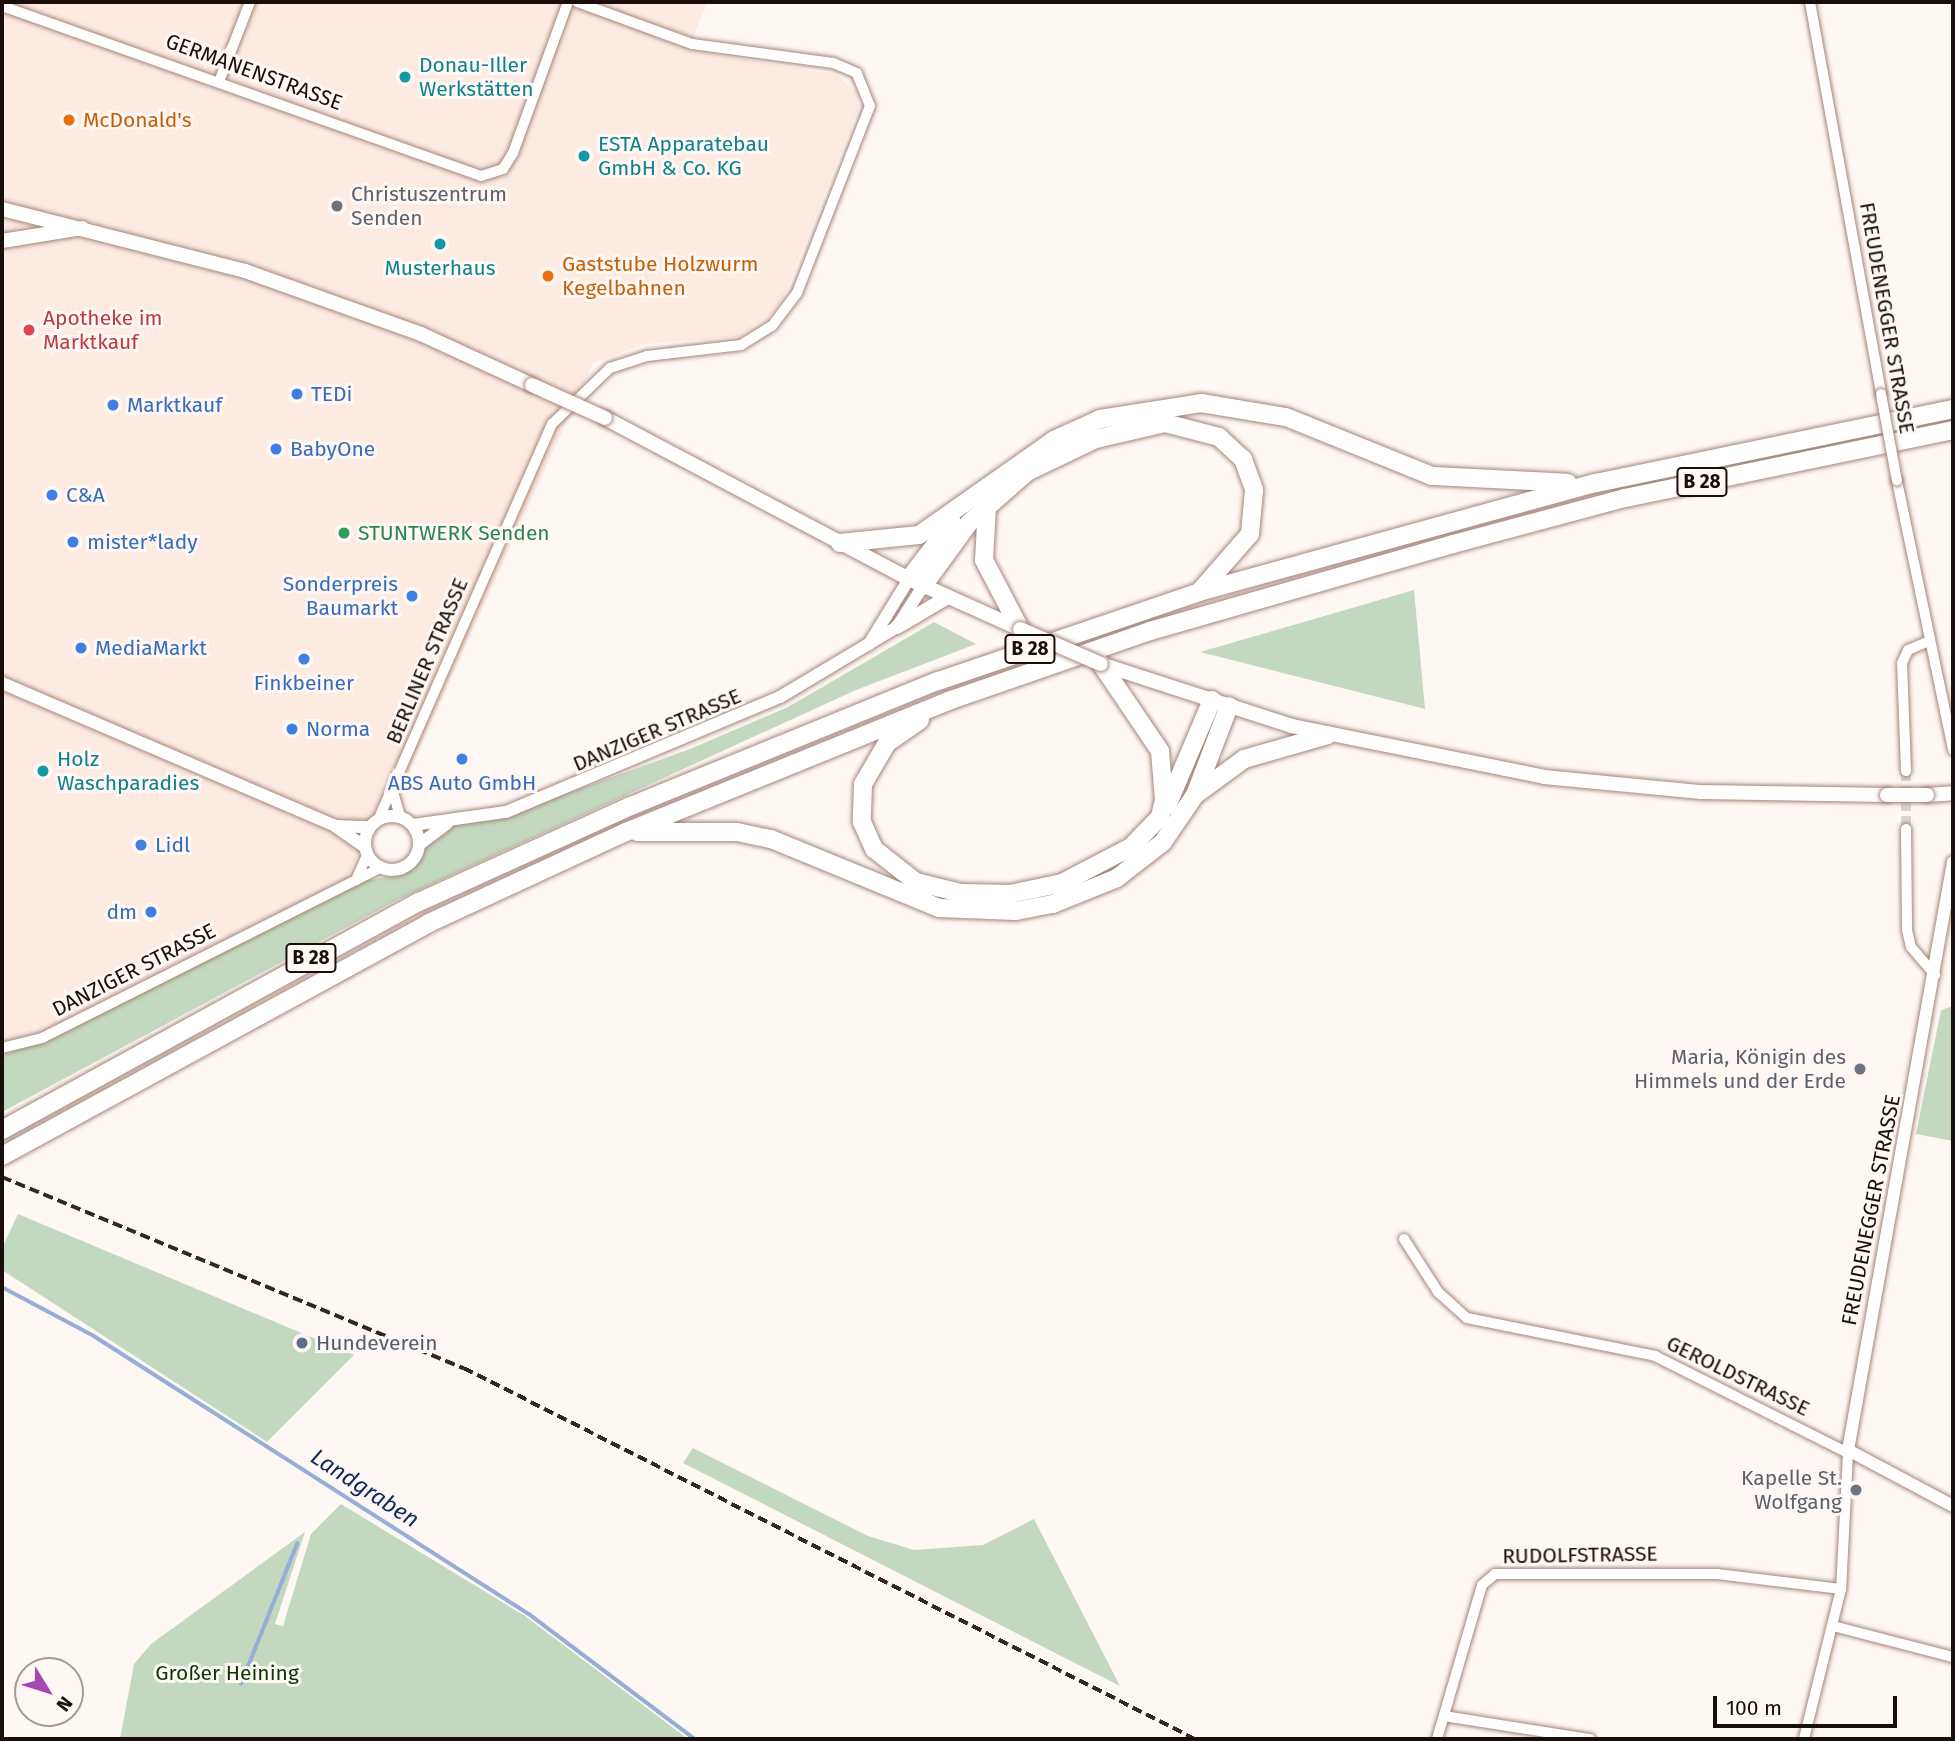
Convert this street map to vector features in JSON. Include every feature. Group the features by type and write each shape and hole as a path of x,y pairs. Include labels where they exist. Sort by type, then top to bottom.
{"highway":[{"path":"840,543 919,535 968,504 1025,456 1100,419 1201,403 1286,417 1404,467 1456,481 1596,483"},
{"name":"B 28","path":"2,1130 419,902 631,806 938,681 1199,592 1596,483 1953,409"},
{"path":"916,582 987,507 1027,472 1096,439 1165,423 1210,432 1243,459 1256,505 1244,545 1199,592"},
{"name":"B 28","path":"6,1154 332,973 626,832 948,701 1150,631 1453,544 1625,498 1953,430"},
{"path":"916,582 968,504"},
{"path":"987,507 984,560 1014,611 1020,629"},
{"path":"1101,664 1134,709 1165,768 1160,817"},
{"path":"948,701 887,743 863,784 867,837 898,872 961,894 1038,889 1112,860 1160,817 1221,703"},
{"path":"626,832 737,832 772,839 915,901 1016,911 1086,893 1137,866 1163,842 1195,795 1221,703"},
{"path":"1195,795 1244,760 1328,735"}],"main road":[{"path":"2,209 86,227 345,306 605,418 948,597 1101,664 1221,703 1328,735 1544,777 1701,792 1887,795 1953,793"},
{"path":"2,241 86,227"},
{"path":"897,627 948,597"}],"street":[{"path":"220,79 250,2"},
{"name":"GERMANENSTRASSE","path":"2,6 220,79 462,170 492,175 513,153 568,2"},
{"name":"BERLINER STRASSE","path":"374,822 393,792 548,429 610,368 647,356 741,345 772,326 797,293 870,106 857,73 834,63 692,44 577,2"},
{"name":"FREUDENEGGER STRASSE","path":"1810,2 1897,481 1953,750"},
{"path":"864,651 916,582"},
{"name":"DANZIGER STRASSE","path":"413,824 506,811 687,739 864,651 897,627 916,582"},
{"path":"1906,771 1902,663 1908,650 1929,641"},
{"path":"2,683 335,826 366,851 380,868"},
{"path":"393,792 400,816 413,824 420,844"},
{"path":"335,826 400,816"},
{"name":"DANZIGER STRASSE","path":"2,1048 42,1038 380,868 406,866 420,844 455,820"},
{"path":"356,880 374,822"},
{"path":"1906,829 1907,930 1911,947 1935,975"},
{"name":"FREUDENEGGER STRASSE","path":"1848,1453 1953,862"},
{"name":"GEROLDSTRASSE","path":"1404,1240 1438,1292 1466,1318 1655,1356 1953,1506"},
{"path":"1804,1739 1841,1589 1848,1453"},
{"name":"RUDOLFSTRASSE","path":"1437,1739 1482,1585 1495,1574 1717,1574 1841,1589"},
{"path":"1833,1626 1953,1657"},
{"path":"1444,1716 1590,1739"}],"shaded area":[{"path":"2,2 707,2 688,50 837,75 856,93 859,107 783,298 770,315 737,337 644,344 593,363 389,815 369,827 344,886 44,1038 2,1050"}],"green space":[{"path":"1414,590 1425,709 1200,652"},
{"path":"934,622 976,644 856,690 399,899 2,1112 2,1055 48,1039 361,881 401,875 418,851 458,823 499,818 690,749 788,707"},
{"path":"1953,1006 1953,1141 1916,1134 1941,1010"},
{"path":"18,1214 354,1355 267,1442 2,1270 2,1248"},
{"path":"693,1448 868,1536 914,1550 983,1545 1034,1519 1120,1686 683,1463"},
{"name":"Großer Heining","path":"341,1504 525,1616 688,1739 120,1739 134,1664 151,1644 305,1532 275,1624 283,1626 311,1534"}],"waterway":[{"name":"Landgraben","path":"2,1287 94,1336 529,1614 695,1739"},
{"path":"241,1684 297,1544"}],"tunnel":[{"path":"1906,771 1906,829"}],"railway":[{"path":"2,1177 464,1368 1195,1739"}],"place":[{"name":"Donau-Iller Werkstätten","path":"405,77"},
{"name":"McDonald's","path":"69,120"},
{"name":"ESTA Apparatebau GmbH & Co. KG","path":"584,156"},
{"name":"Christuszentrum Senden","path":"337,206"},
{"name":"Musterhaus","path":"440,244"},
{"name":"Gaststube Holzwurm Kegelbahnen","path":"548,276"},
{"name":"Apotheke im Marktkauf","path":"29,330"},
{"name":"TEDi","path":"297,394"},
{"name":"Marktkauf","path":"113,405"},
{"name":"BabyOne","path":"276,449"},
{"name":"C&A","path":"52,495"},
{"name":"STUNTWERK Senden","path":"344,533"},
{"name":"mister*lady","path":"73,542"},
{"name":"Sonderpreis Baumarkt","path":"412,596"},
{"name":"MediaMarkt","path":"81,648"},
{"name":"Finkbeiner","path":"304,659"},
{"name":"Norma","path":"292,729"},
{"name":"ABS Auto GmbH","path":"462,759"},
{"name":"Holz Waschparadies","path":"43,771"},
{"name":"Lidl","path":"141,845"},
{"name":"dm","path":"151,912"},
{"name":"Maria, Königin des Himmels und der Erde","path":"1860,1069"},
{"name":"Hundeverein","path":"302,1343"},
{"name":"Kapelle St. Wolfgang","path":"1856,1490"}]}
